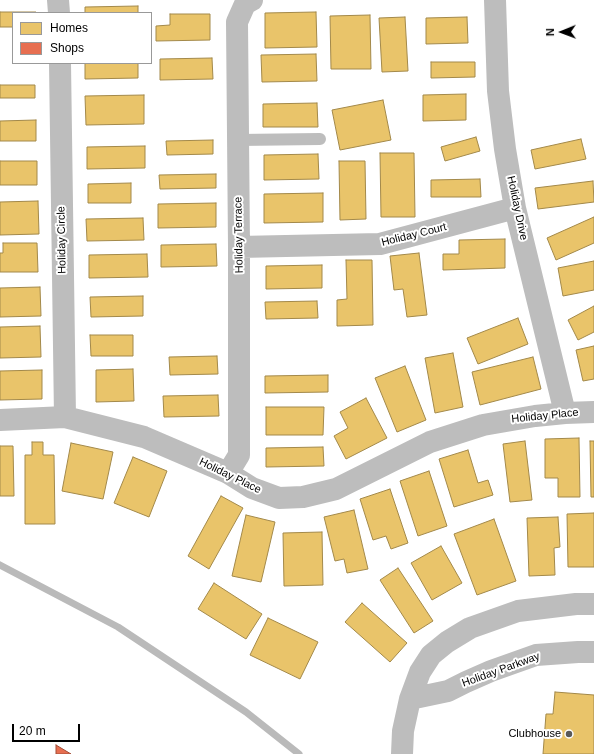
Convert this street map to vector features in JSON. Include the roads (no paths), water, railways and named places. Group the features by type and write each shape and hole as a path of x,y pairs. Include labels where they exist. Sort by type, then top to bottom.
{"street":[{"path":"58,0 59,12"},
{"name":"Holiday Terrace","path":"228,473 239,455 237,22 245,4 252,0"},
{"name":"Holiday Drive","path":"495,0 498,91 505,149 515,208 565,412"},
{"name":"Holiday Circle","path":"60,64 65,417"},
{"name":"Holiday Court","path":"239,247 380,244 515,208"},
{"name":"Holiday Place","path":"0,420 65,417 144,437 228,473 252,488 279,498 303,497 336,489 430,442 475,428 535,416 565,412 594,412"},
{"path":"402,754 403,731 410,699 420,672 431,655 447,642 470,628 526,609 576,604 594,604"},
{"name":"Holiday Parkway","path":"410,699 448,691 485,674 536,655 594,652"}],"lane":[{"path":"238,140 320,140"}],"waterway":[{"path":"0,565 118,627 246,712 299,754"}],"place":[{"name":"Clubhouse","path":"569,734"}]}
